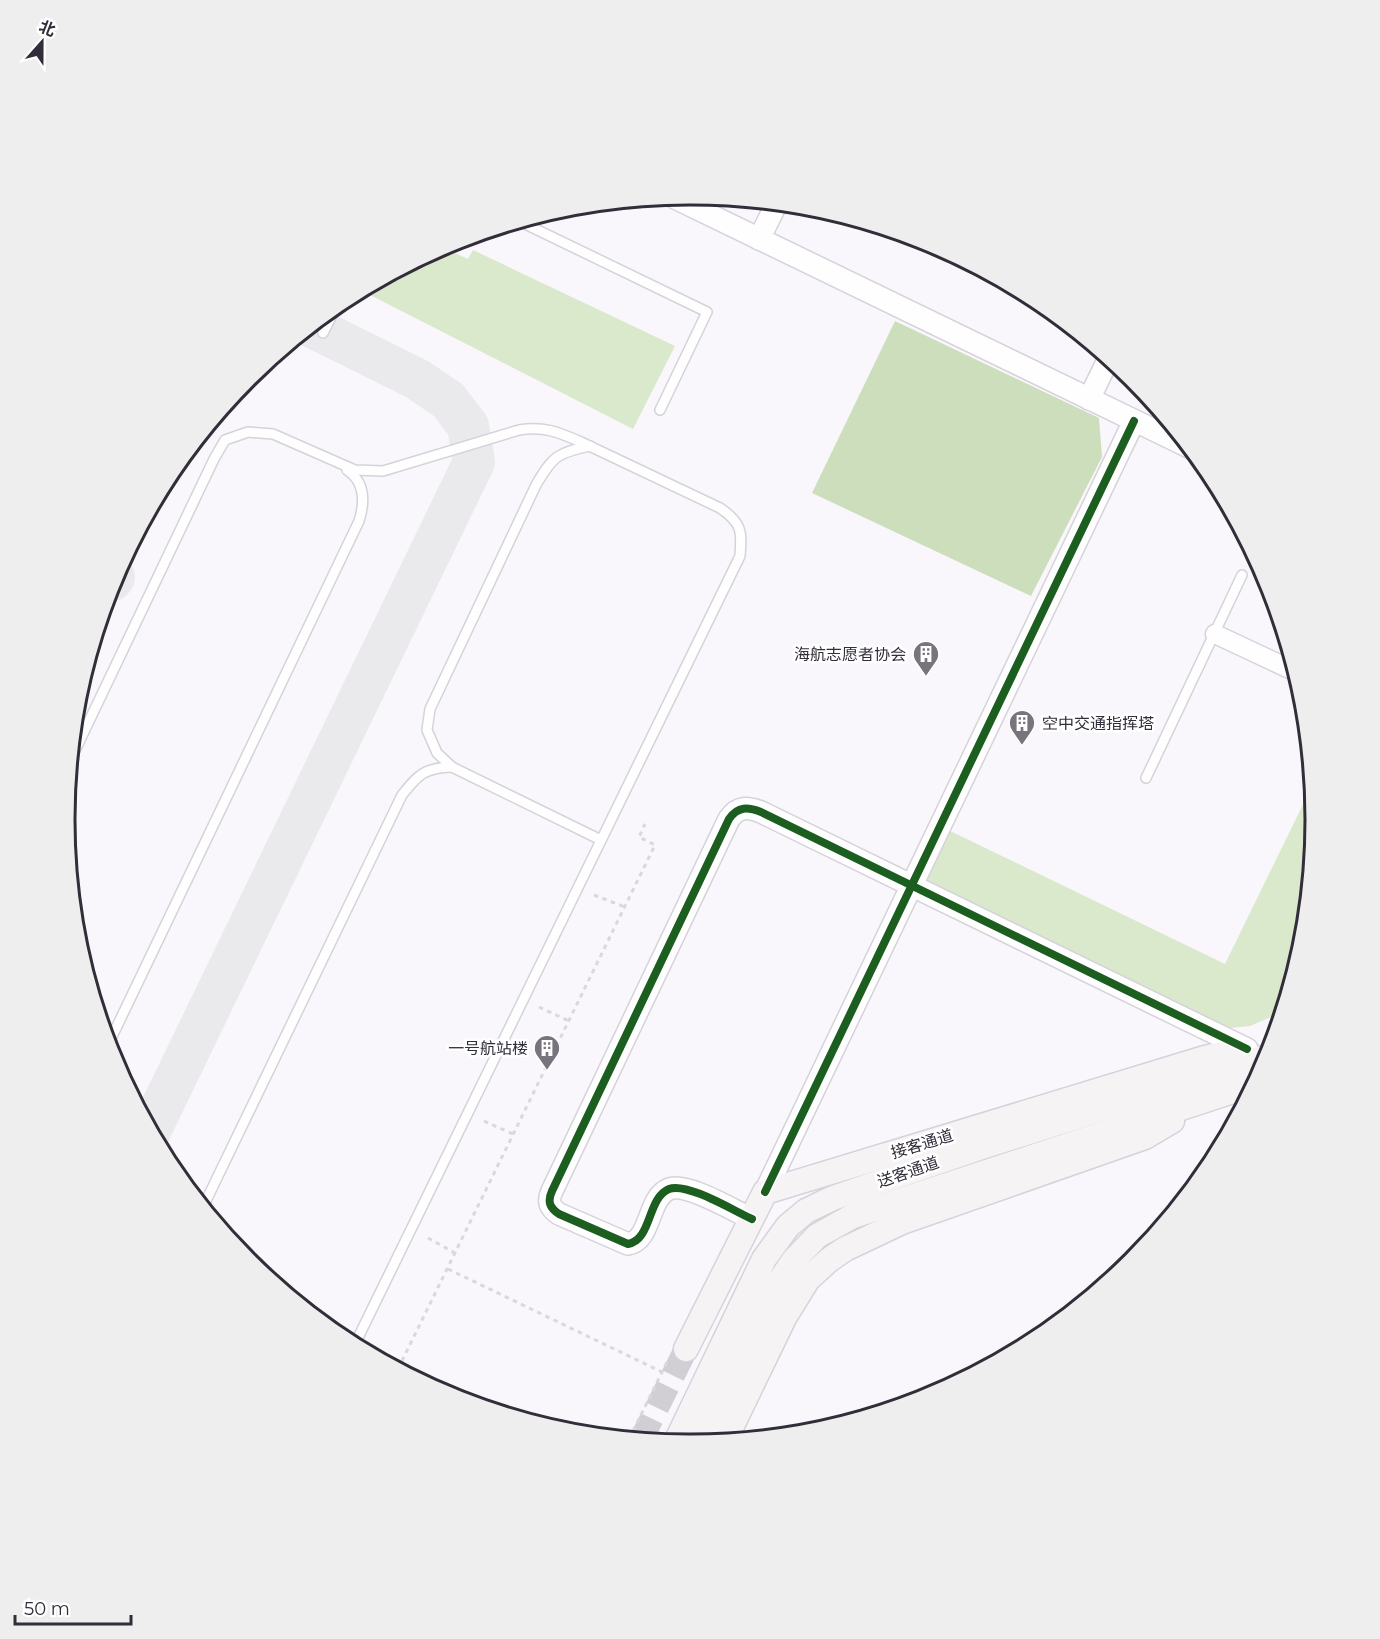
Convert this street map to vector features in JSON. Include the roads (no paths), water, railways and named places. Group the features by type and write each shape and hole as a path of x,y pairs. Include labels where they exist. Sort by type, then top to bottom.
{"main road":[{"name":"接客通道","path":"765,1192 1205,1058 1258,1054"},
{"name":"送客通道","path":"680,1434 764,1259 788,1226 806,1211 833,1198 1258,1055"},
{"name":"送客通道","path":"703,1434 775,1288 794,1260 817,1236 853,1216 1244,1087"},
{"path":"728,1433 784,1318 808,1279 829,1260 871,1235 902,1222 1145,1137 1165,1127 1196,1103"},
{"path":"686,1349 765,1192"}],"street":[{"path":"689,205 1174,440"},
{"path":"759,239 773,210"},
{"path":"1089,399 1105,366"},
{"path":"765,1192 1134,421"},
{"path":"1215,634 1286,667"},
{"path":"752,1219 687,1189 673,1188 660,1196 638,1239 628,1244 560,1214 551,1207 549,1200 732,814 744,808 752,809 1259,1053"}],"lane":[{"path":"529,226 707,312 660,410"},
{"path":"323,333 328,323"},
{"path":"80,738 214,459 225,440 248,432 273,434 355,470 383,471 519,430 537,427 561,433 720,508 735,518 742,532 740,556 358,1337"},
{"path":"590,446 566,451 550,461 545,469 430,709 427,730 436,753 452,767 601,840"},
{"path":"111,1026 359,521 363,506 361,487 354,475 338,464"},
{"path":"1146,778 1242,574"},
{"path":"206,1199 402,795 418,775 437,767 452,767"}],"tunnel":[{"path":"645,1432 686,1349"}],"place":[{"name":"海航志愿者协会","path":"926,677"},
{"name":"空中交通指挥塔","path":"1022,746"},
{"name":"一号航站楼","path":"547,1071"}]}
